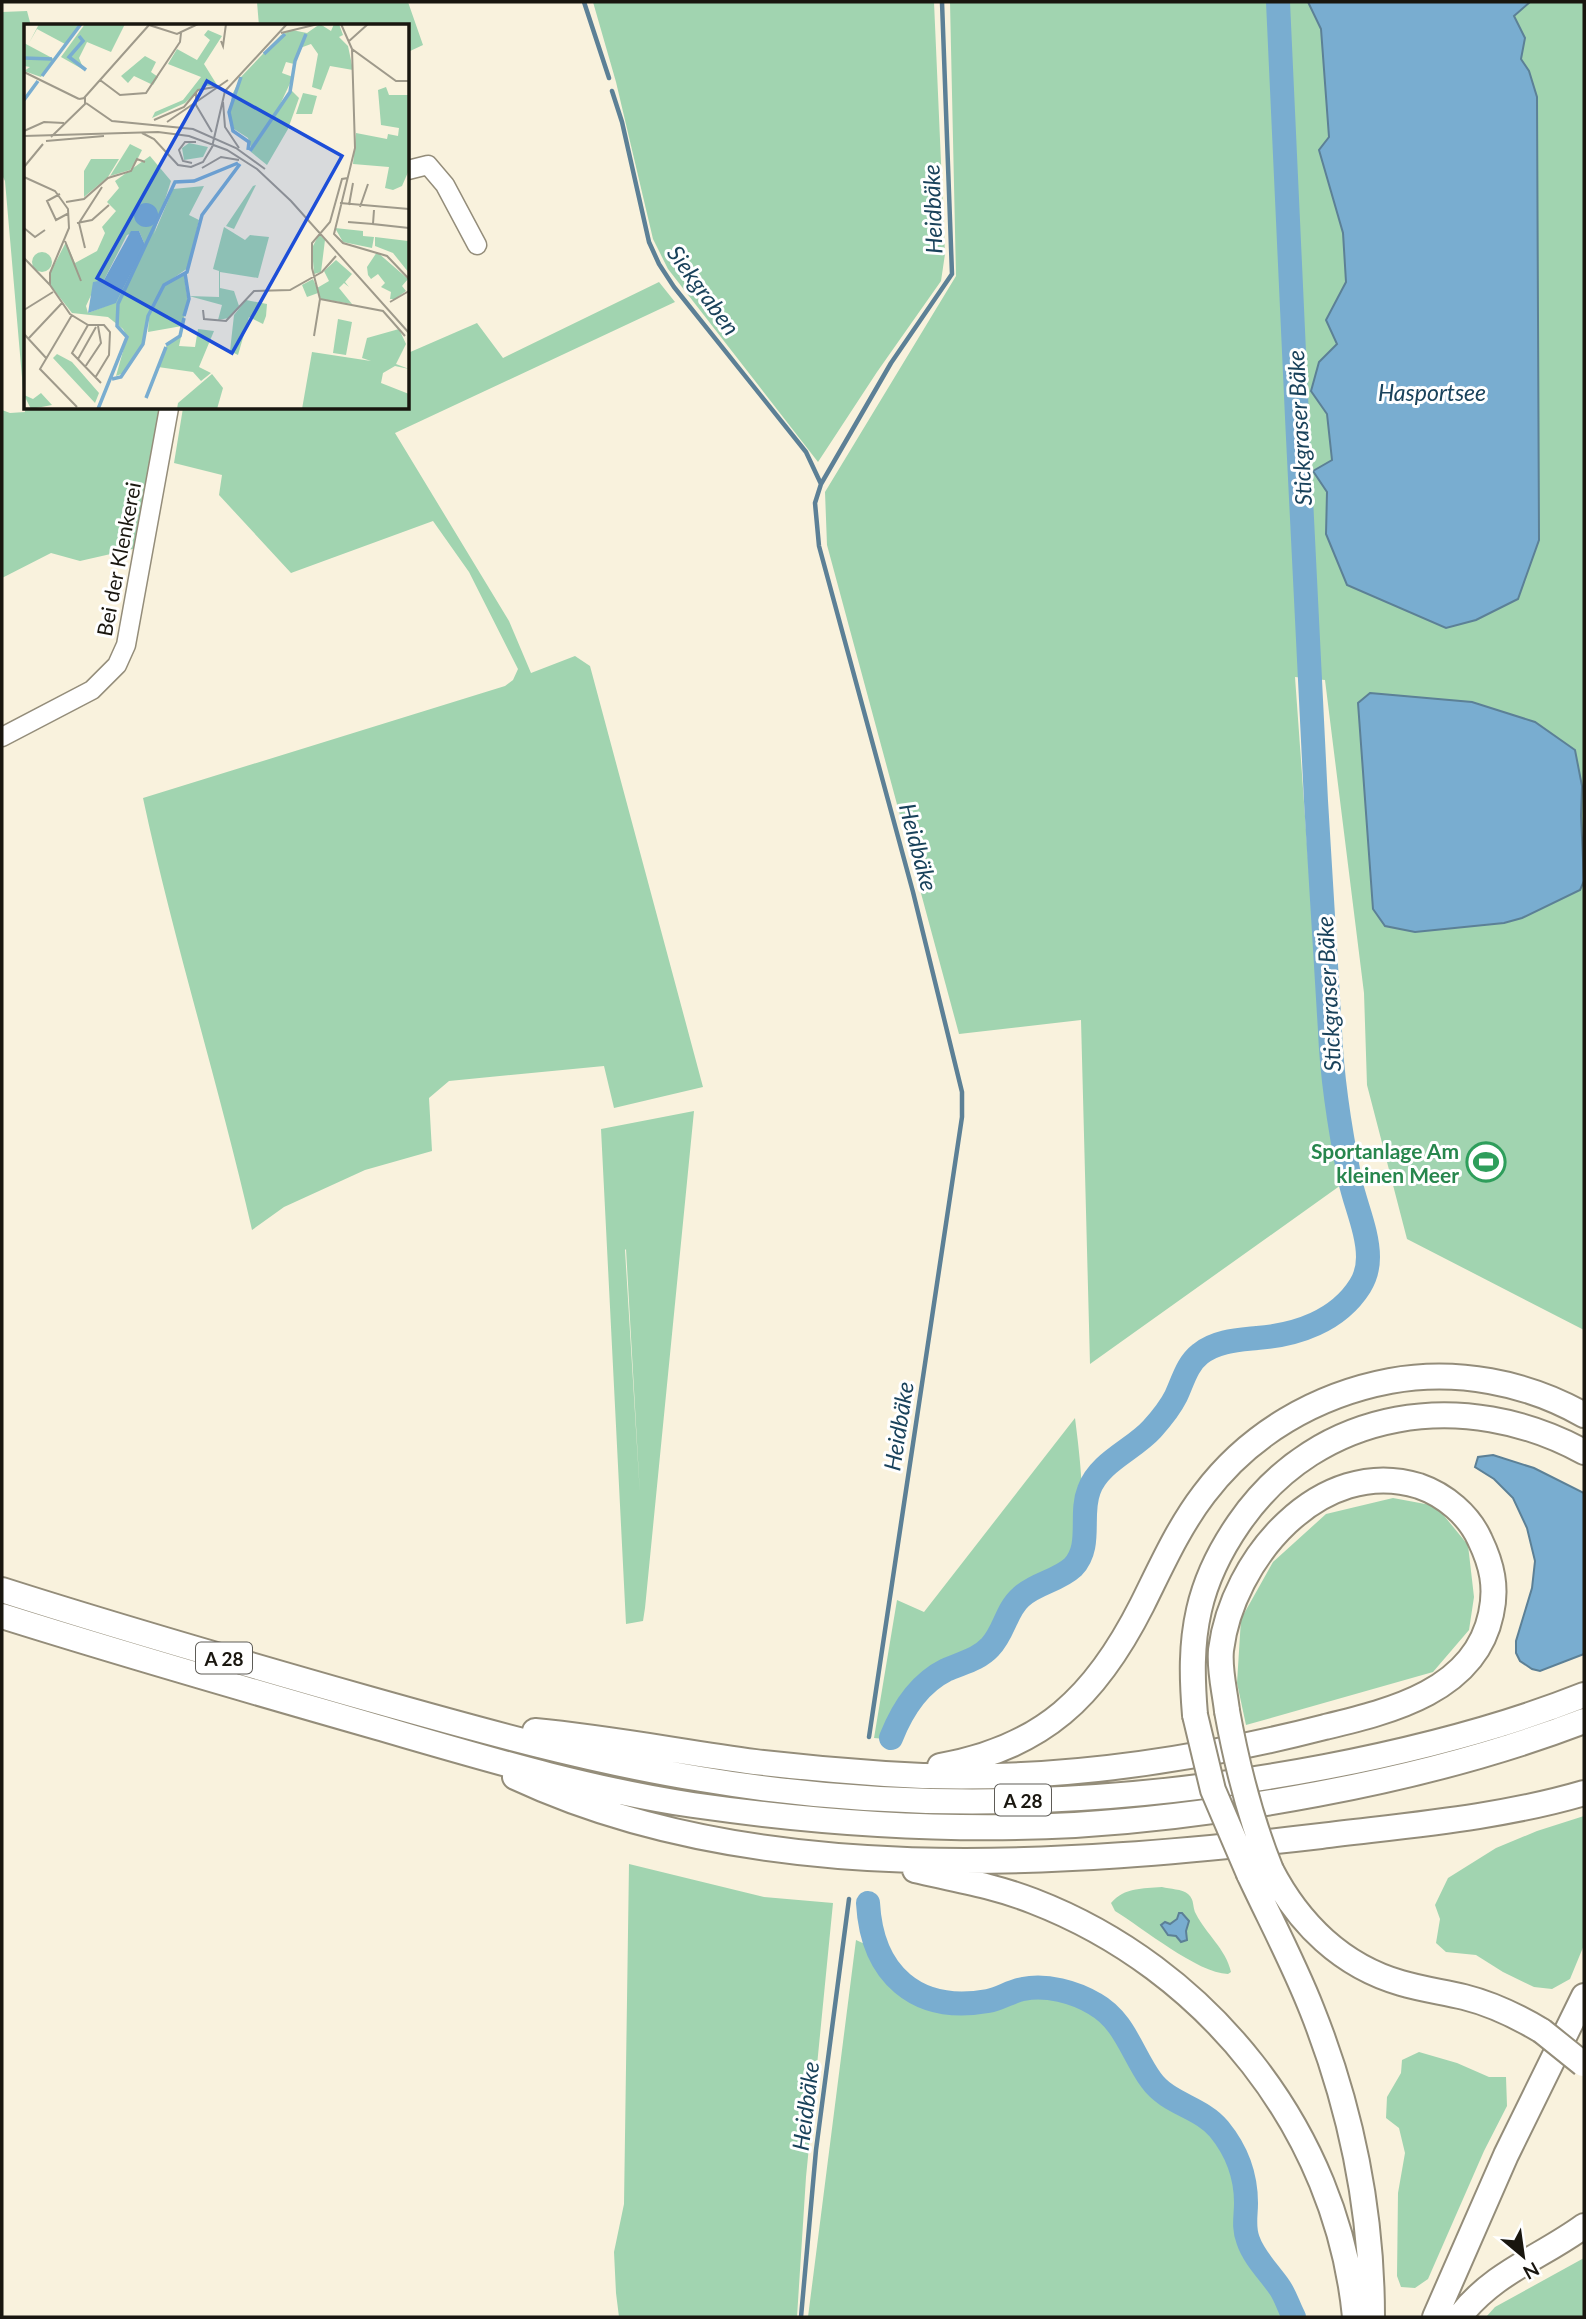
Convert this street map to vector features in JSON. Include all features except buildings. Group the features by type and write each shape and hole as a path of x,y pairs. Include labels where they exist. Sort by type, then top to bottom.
{"highway":[{"path":"887,1774 980,1758 1018,1743 1059,1716 1087,1689 1115,1651 1175,1538 1203,1494 1246,1448 1304,1410 1341,1393 1377,1384 1419,1377 1459,1377 1526,1389 1584,1415"},
{"path":"1372,2317 1366,2212 1343,2102 1260,1872 1213,1790 1195,1715 1192,1680 1193,1644 1199,1608 1227,1541 1270,1485 1300,1461 1363,1428 1426,1415 1494,1418 1545,1433 1584,1452"},
{"path":"457,1724 568,1734 756,1762 887,1774 1030,1775 1168,1760 1264,1743 1360,1718 1412,1701 1444,1684 1472,1658 1488,1627 1495,1596 1491,1562 1476,1530 1454,1505 1429,1490 1401,1481 1368,1480 1333,1491 1299,1512 1265,1545 1242,1580 1227,1619 1220,1655 1227,1711 1240,1776 1250,1813 1260,1872 1283,1892 1310,1927 1343,1956 1383,1977 1485,2003 1518,2017 1542,2031 1584,2065"},
{"name":"A 28","path":"2,1590 214,1655 457,1724 622,1764 746,1786 854,1797 990,1801 1175,1791 1369,1759 1464,1735 1584,1695"},
{"name":"A 28","path":"2,1615 461,1752 611,1790 704,1806 851,1822 927,1826 1070,1825 1181,1816 1276,1802 1375,1783 1468,1760 1584,1721"},
{"path":"461,1752 554,1796 612,1816 740,1843 863,1858 972,1883 1032,1901 1089,1926 1139,1955 1191,1996 1236,2042 1292,2121 1318,2172 1335,2218 1345,2251 1355,2317"},
{"path":"863,1858 987,1860 1191,1849 1468,1818 1522,1809 1584,1793"},
{"path":"1435,2317 1506,2155 1584,1996"},
{"path":"1459,2317 1492,2283 1584,2226"}],"street":[{"path":"410,169 428,164 445,185 477,245"},
{"name":"Bei der Klenkerei","path":"2,737 92,690 117,665 126,645 169,410"}],"green space":[{"path":"257,2 408,2 423,45 410,51 410,24 259,24"},
{"path":"593,2 934,2 945,254 941,281 818,462 668,269 653,239 616,82"},
{"path":"950,2 1270,2 1285,398 1293,96 1287,2 1308,2 1321,28 1329,137 1320,150 1343,233 1347,283 1326,320 1337,344 1319,362 1311,391 1327,414 1332,460 1313,471 1327,492 1326,534 1347,585 1446,628 1529,71 1521,59 1525,38 1514,16 1530,2 1584,2 1584,853 1582,786 1575,750 1535,722 1472,702 1551,903 1580,890 1584,881 1584,1330 1407,1239 1367,1085 1364,993 1325,680 1295,677 1325,1094 1348,1180 1090,1364 1081,1020 959,1034 827,545 825,492 956,276"},
{"path":"27,11 30,24 24,24 24,400 5,181 2,175 2,12"},
{"path":"659,282 675,302 395,433 509,621 531,673 575,656 590,666 703,1087 614,1108 604,1066 449,1081 429,1098 432,1151 365,1170 284,1207 252,1230 168,906 143,798 505,686 513,680 518,669 469,572 433,521 291,573 219,495 222,475 174,463 183,410 410,410 410,352 477,323 503,358"},
{"path":"2,410 10,413 164,410 137,548 80,561 51,553 2,578"},
{"path":"694,1111 645,1608 643,1621 626,1624 601,1129","holes":["626,1249 640,1495 625,1250"]},
{"path":"1075,1418 1082,1509 1078,1543 1073,1556 1064,1567 1018,1594 979,1647 927,1671 897,1708 885,1739 874,1738 897,1600 924,1612"},
{"path":"1393,1498 1436,1506 1468,1545 1474,1597 1469,1630 1433,1672 1246,1725 1237,1683 1241,1619 1273,1562 1326,1514"},
{"path":"1584,1816 1584,1945 1570,1979 1552,1989 1534,1987 1476,1955 1446,1952 1436,1943 1440,1919 1435,1905 1448,1878 1496,1848"},
{"path":"629,1864 764,1897 833,1903 806,2177 797,2317 619,2317 614,2252 624,2204"},
{"path":"1162,1887 1179,1890 1190,1896 1196,1914 1225,1956 1231,1972 1215,1972 1186,1958 1115,1911 1111,1903 1128,1891","holes":["1177,1920 1189,1921 1185,1931 1187,1940 1181,1942 1176,1936 1168,1935 1166,1931"]},
{"path":"856,1940 867,1945 905,1998 935,2011 962,2009 1021,1995 1043,1996 1073,2004 1099,2018 1120,2038 1147,2085 1162,2098 1192,2114 1220,2135 1239,2168 1244,2241 1256,2266 1279,2297 1289,2317 808,2317"},
{"path":"1419,2052 1457,2063 1489,2077 1506,2077 1507,2106 1484,2151 1428,2279 1415,2288 1401,2287 1397,2276 1398,2193 1405,2153 1399,2128 1386,2118 1387,2097 1401,2073 1402,2060"},
{"path":"1584,2258 1584,2317 1486,2317 1495,2307"}],"water":[{"name":"Hasportsee","path":"1308,2 1530,2 1514,16 1525,38 1521,59 1529,71 1537,97 1539,540 1518,599 1476,620 1446,628 1347,585 1326,534 1327,492 1313,471 1332,460 1327,414 1311,391 1319,362 1337,344 1326,320 1346,282 1343,233 1319,150 1329,137 1321,29"},
{"path":"1370,693 1472,702 1535,722 1575,750 1582,786 1584,881 1580,890 1522,918 1504,923 1415,932 1385,926 1373,909 1358,703"},
{"path":"1493,1455 1534,1468 1584,1493 1584,1654 1540,1671 1520,1661 1516,1653 1516,1641 1532,1588 1535,1561 1527,1528 1513,1498 1494,1479 1475,1467 1478,1457"},
{"path":"1179,1913 1189,1921 1187,1940 1181,1942 1176,1936 1168,1935 1161,1925 1165,1922 1170,1924 1177,1919"}],"waterway":[{"name":"Siekgraben","path":"584,2 609,78"},
{"name":"Heidbäke","path":"869,1737 962,1117 962,1092 913,892 819,546 815,503 821,484 891,363 952,274 942,2"},
{"name":"Stickgraser Bäke","path":"891,1738 900,1718 919,1690 946,1670 985,1651 995,1641 1012,1608 1021,1597 1073,1567 1083,1550 1086,1500 1094,1480 1108,1464 1144,1437 1159,1421 1174,1400 1196,1358 1220,1344 1287,1334 1315,1324 1351,1298 1362,1283 1367,1268 1366,1238 1346,1161 1331,1050 1311,701 1278,2"},
{"name":"Siekgraben","path":"612,91 622,122 649,242 659,264 674,287 806,452 821,484"},
{"name":"Heidbäke","path":"801,2317 816,2150 849,1899"},
{"name":"Stickgraser Bäke","path":"868,1903 871,1928 878,1950 889,1969 902,1983 919,1994 939,2001 962,2003 992,2000 1023,1989 1051,1988 1079,1996 1095,2004 1114,2019 1144,2070 1158,2088 1212,2122 1231,2146 1244,2183 1246,2235 1258,2259 1282,2291 1294,2317"}],"place":[{"name":"Sportanlage Am kleinen Meer","path":"1486,1162"}]}
